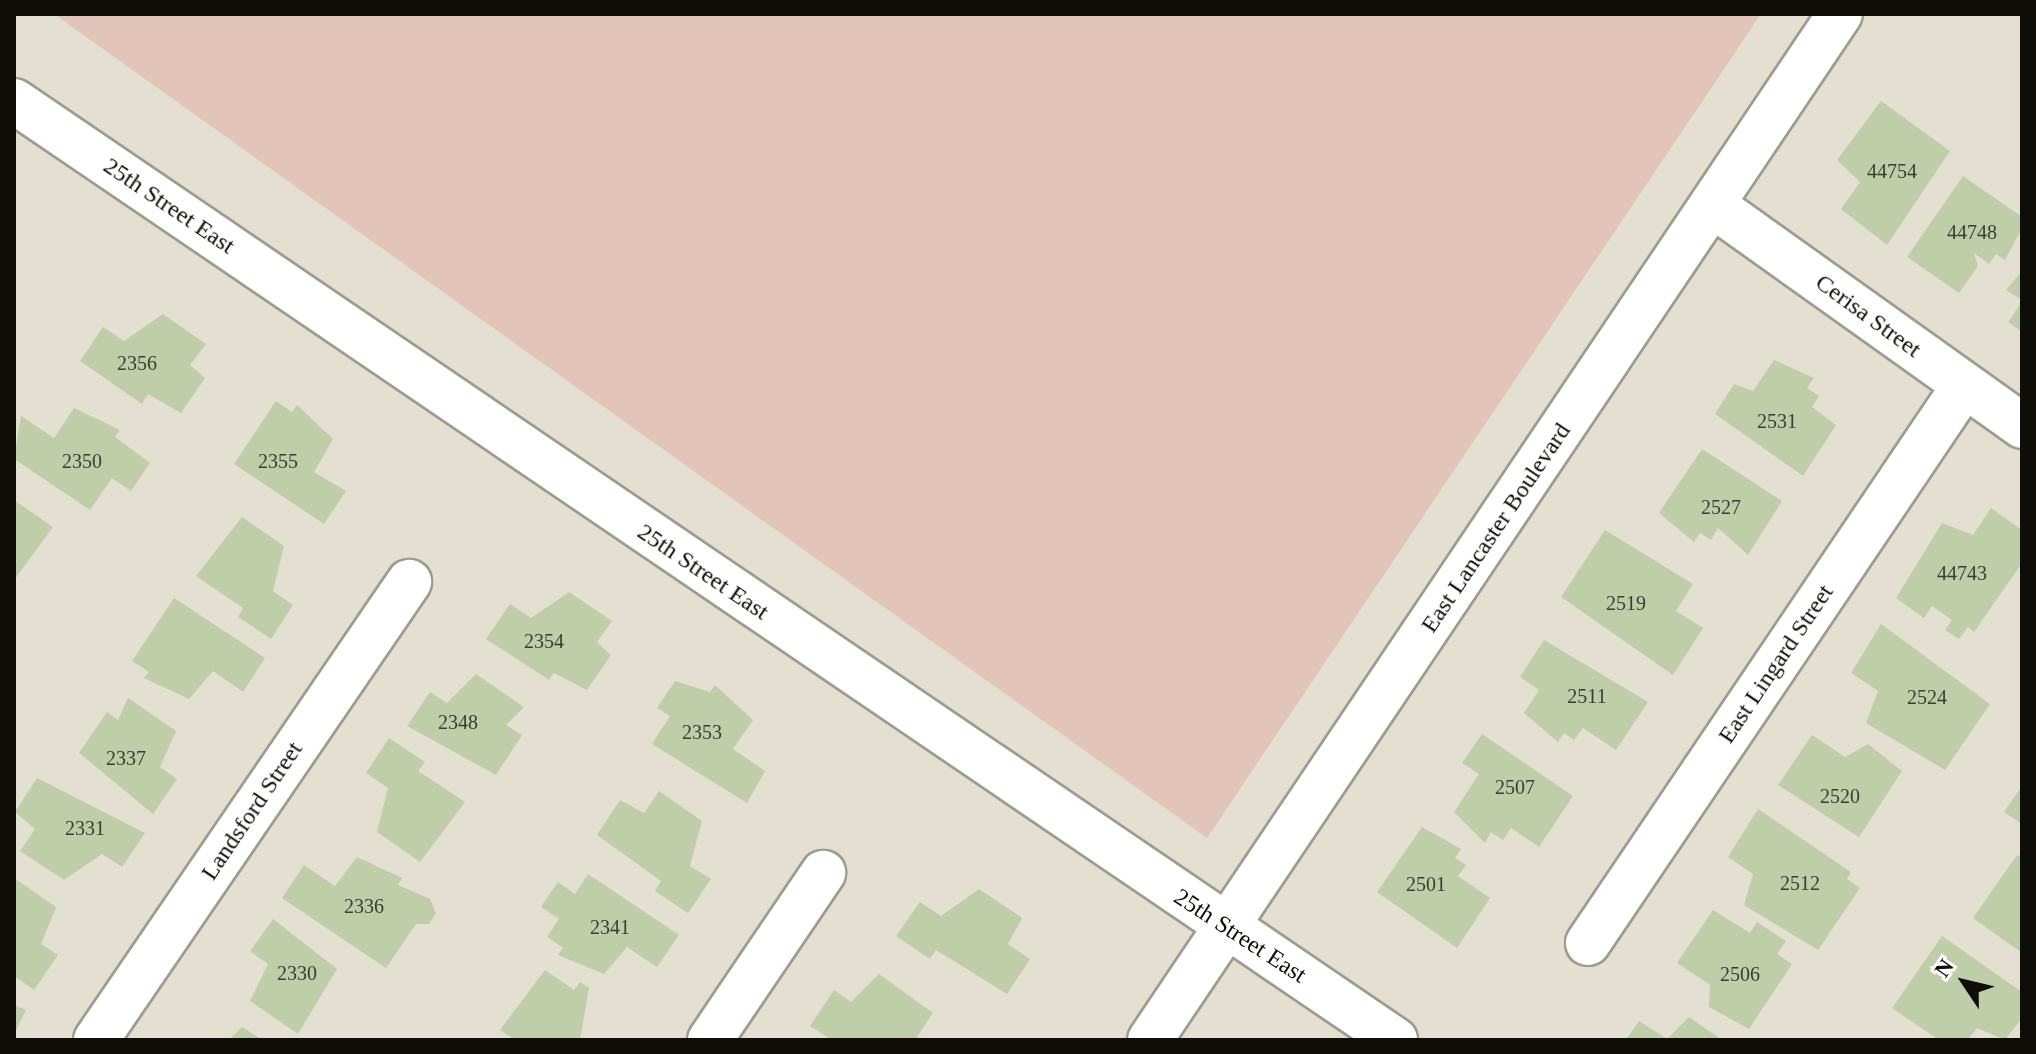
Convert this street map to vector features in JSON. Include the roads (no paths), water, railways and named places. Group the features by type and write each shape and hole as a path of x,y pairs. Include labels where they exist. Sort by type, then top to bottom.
{"street":[{"name":"East Lancaster Boulevard","path":"1150,1040 1714,206 1840,14"},
{"name":"25th Street East","path":"14,101 1395,1040"},
{"name":"Cerisa Street","path":"1714,206 2022,426"},
{"name":"East Lingard Street","path":"1588,943 1964,386"},
{"name":"Landsford Street","path":"96,1040 409,582"},
{"path":"710,1040 823,873"}]}
